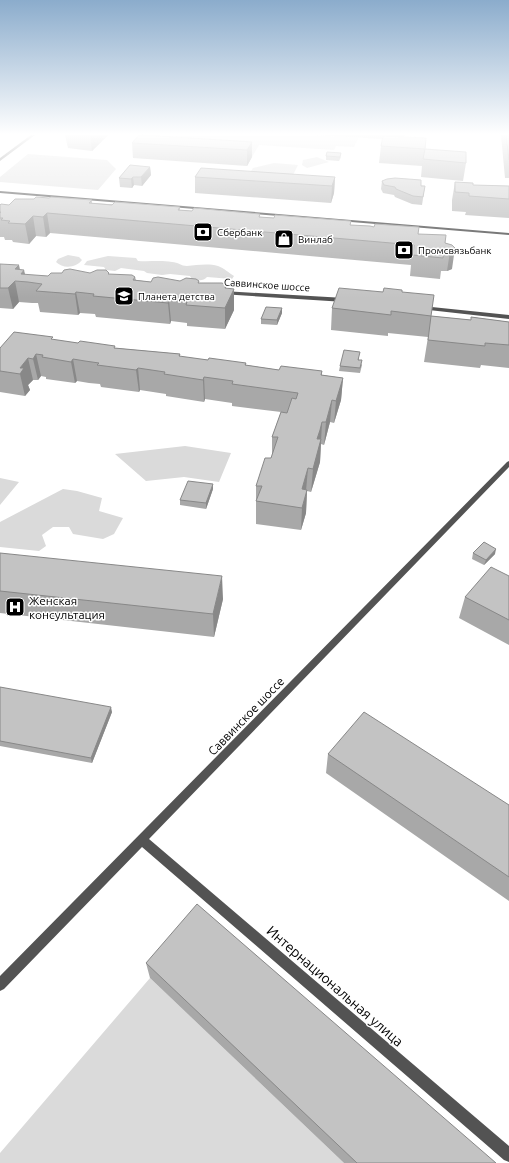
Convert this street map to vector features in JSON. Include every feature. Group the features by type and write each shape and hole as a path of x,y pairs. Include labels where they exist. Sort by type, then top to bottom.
{"main road":[{"path":"0,192 509,234"}],"street":[{"name":"Саввинское шоссе","path":"219,293 350,301"},
{"path":"414,307 509,317"},
{"name":"Саввинское шоссе","path":"0,985 509,463"},
{"name":"Интернациональная улица","path":"142,840 509,1155"}],"shaded area":[{"path":"68,255 79,257 82,260 76,265 69,267 62,266 56,262 58,259"},
{"path":"108,256 136,258 138,261 174,262 185,266 202,264 214,265 222,268 234,276 232,279 207,277 204,280 198,280 192,279 190,276 170,274 162,275 121,268 115,271 106,270 104,267 84,265 87,261"},
{"path":"185,446 231,453 219,482 184,477 146,481 115,454"},
{"path":"0,478 19,482 0,505"},
{"path":"63,489 102,498 99,511 123,518 114,534 103,539 73,534 69,527 53,527 42,535 46,546 39,551 0,547 0,522"},
{"path":"150,978 344,1163 0,1163 0,1153"}],"building":[{"path":"397,189 424,189 423,197 413,196"},
{"path":"455,189 509,189 509,199 469,196 469,193 455,192"},
{"path":"36,197 92,200 89,203 112,205 115,202 180,207 178,210 192,211 194,208 260,214 259,217 274,218 275,215 351,221 350,225 374,227 375,224 419,227 418,234 446,235 445,243 452,245 455,248 450,251 444,251 443,258 413,255 414,245 47,213 43,217 33,216 25,224 8,223 10,221 1,220 3,218 0,218 1,204 9,205 15,199 34,199"},
{"path":"0,264 19,265 15,269 24,270 21,274 48,276 51,273 62,273 64,270 70,269 90,273 97,270 106,270 109,273 108,274 132,275 135,277 133,280 151,282 153,278 158,277 180,281 186,278 196,279 199,281 198,283 222,283 226,285 225,288 234,289 225,308 186,305 187,302 169,300 168,303 93,296 94,294 76,292 75,294 36,291 42,284 28,282 15,281 8,288 0,288"},
{"path":"339,288 383,292 384,288 402,290 402,292 434,295 431,316 391,311 391,315 332,308"},
{"path":"266,307 282,308 277,320 261,319"},
{"path":"431,316 471,320 471,317 509,322 509,345 485,343 485,346 428,340"},
{"path":"14,332 53,337 51,339 78,343 80,341 115,346 114,348 180,354 179,356 246,363 245,365 279,370 281,366 322,371 321,375 343,378 336,401 332,400 326,422 322,422 317,439 321,439 313,469 308,468 302,489 307,490 302,508 256,501 262,486 256,486 265,458 271,458 278,437 272,437 281,412 287,413 292,398 296,399 298,393 232,384 233,381 204,377 203,380 138,368 136,370 97,365 99,363 73,359 71,362 42,357 43,355 36,354 33,359 28,358 20,368 24,368 20,374 0,371 0,348"},
{"path":"344,350 360,352 358,360 362,360 360,368 340,366"},
{"path":"188,481 213,484 206,503 180,500"},
{"path":"484,542 496,549 486,560 473,553"},
{"path":"0,553 222,576 213,614 0,591"},
{"path":"491,567 509,576 509,620 465,597"},
{"path":"0,687 111,707 91,758 0,741"},
{"path":"364,712 509,805 509,877 328,754"},
{"path":"197,904 496,1163 357,1163 146,963"}],"place":[{"name":"Сбербанк","path":"203,232"},
{"name":"Винлаб","path":"284,239"},
{"name":"Промсвязьбанк","path":"404,250"},
{"name":"Планета детства","path":"124,296"},
{"name":"Женская консультация","path":"15,607"}]}
